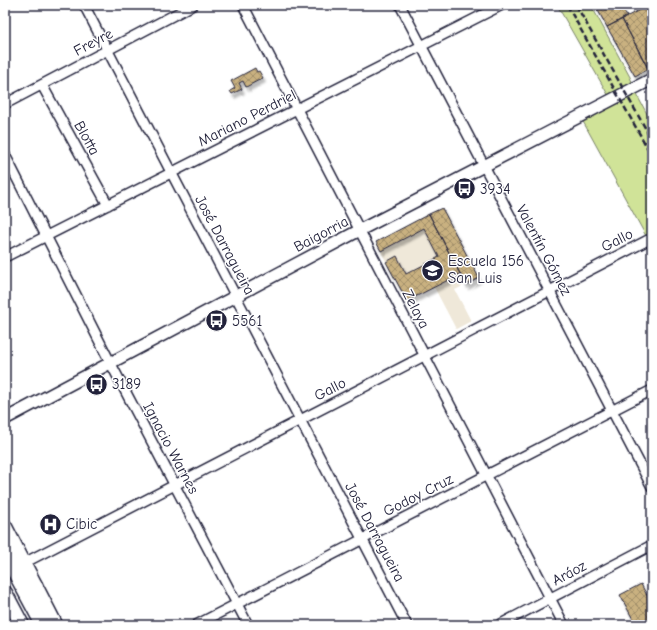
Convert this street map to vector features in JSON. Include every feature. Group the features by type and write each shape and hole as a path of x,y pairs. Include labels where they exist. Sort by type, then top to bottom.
{"main road":[{"path":"5,526 56,625"},
{"path":"5,554 44,625"},
{"path":"35,585 35,610"},
{"path":"5,593 22,625"}],"street":[{"name":"José Darragueira","path":"84,5 407,625"},
{"name":"Freyre","path":"5,104 193,5"},
{"name":"Zelaya","path":"243,5 564,625"},
{"name":"Valentín Gómez","path":"400,5 652,487"},
{"name":"Mariano Perdriel","path":"5,257 502,5"},
{"name":"Baigorria","path":"5,419 360,230 485,167 652,79"},
{"name":"Blotta","path":"42,84 108,204"},
{"name":"Ignacio Warnes","path":"5,155 110,362 248,625"},
{"name":"Gallo","path":"24,563 648,240"},
{"name":"Godoy Cruz","path":"196,625 652,390"},
{"name":"Aráoz","path":"499,625 652,545"}],"shaded area":[{"name":"Escuela 156 San Luis","path":"442,208 479,278 455,290 471,321 456,329 434,287 407,301 376,242"}],"green space":[{"path":"557,5 591,5 630,77 639,99 652,123 652,247 580,116 611,100"}],"building":[{"path":"595,5 621,5 627,17 607,27"},
{"path":"649,5 652,9 652,63 647,66 622,19"},
{"path":"622,19 648,69 635,76 607,27"},
{"path":"255,68 257,72 259,71 263,78 246,87 243,81 239,83 242,89 232,94 230,91 235,88 231,81"},
{"path":"442,208 479,278 466,285 429,214"},
{"path":"429,214 460,274 407,301 386,262 397,256 406,274 439,257 424,228 381,251 376,242"},
{"path":"641,584 652,605 652,625 636,625 620,595"}],"railway":[{"path":"567,5 652,156"},
{"path":"576,5 652,140"}],"place":[{"name":"3934","path":"465,189"},
{"name":"Escuela 156 San Luis","path":"433,270"},
{"name":"5561","path":"217,321"},
{"name":"3189","path":"97,384"},
{"name":"Cibic","path":"51,524"}]}
